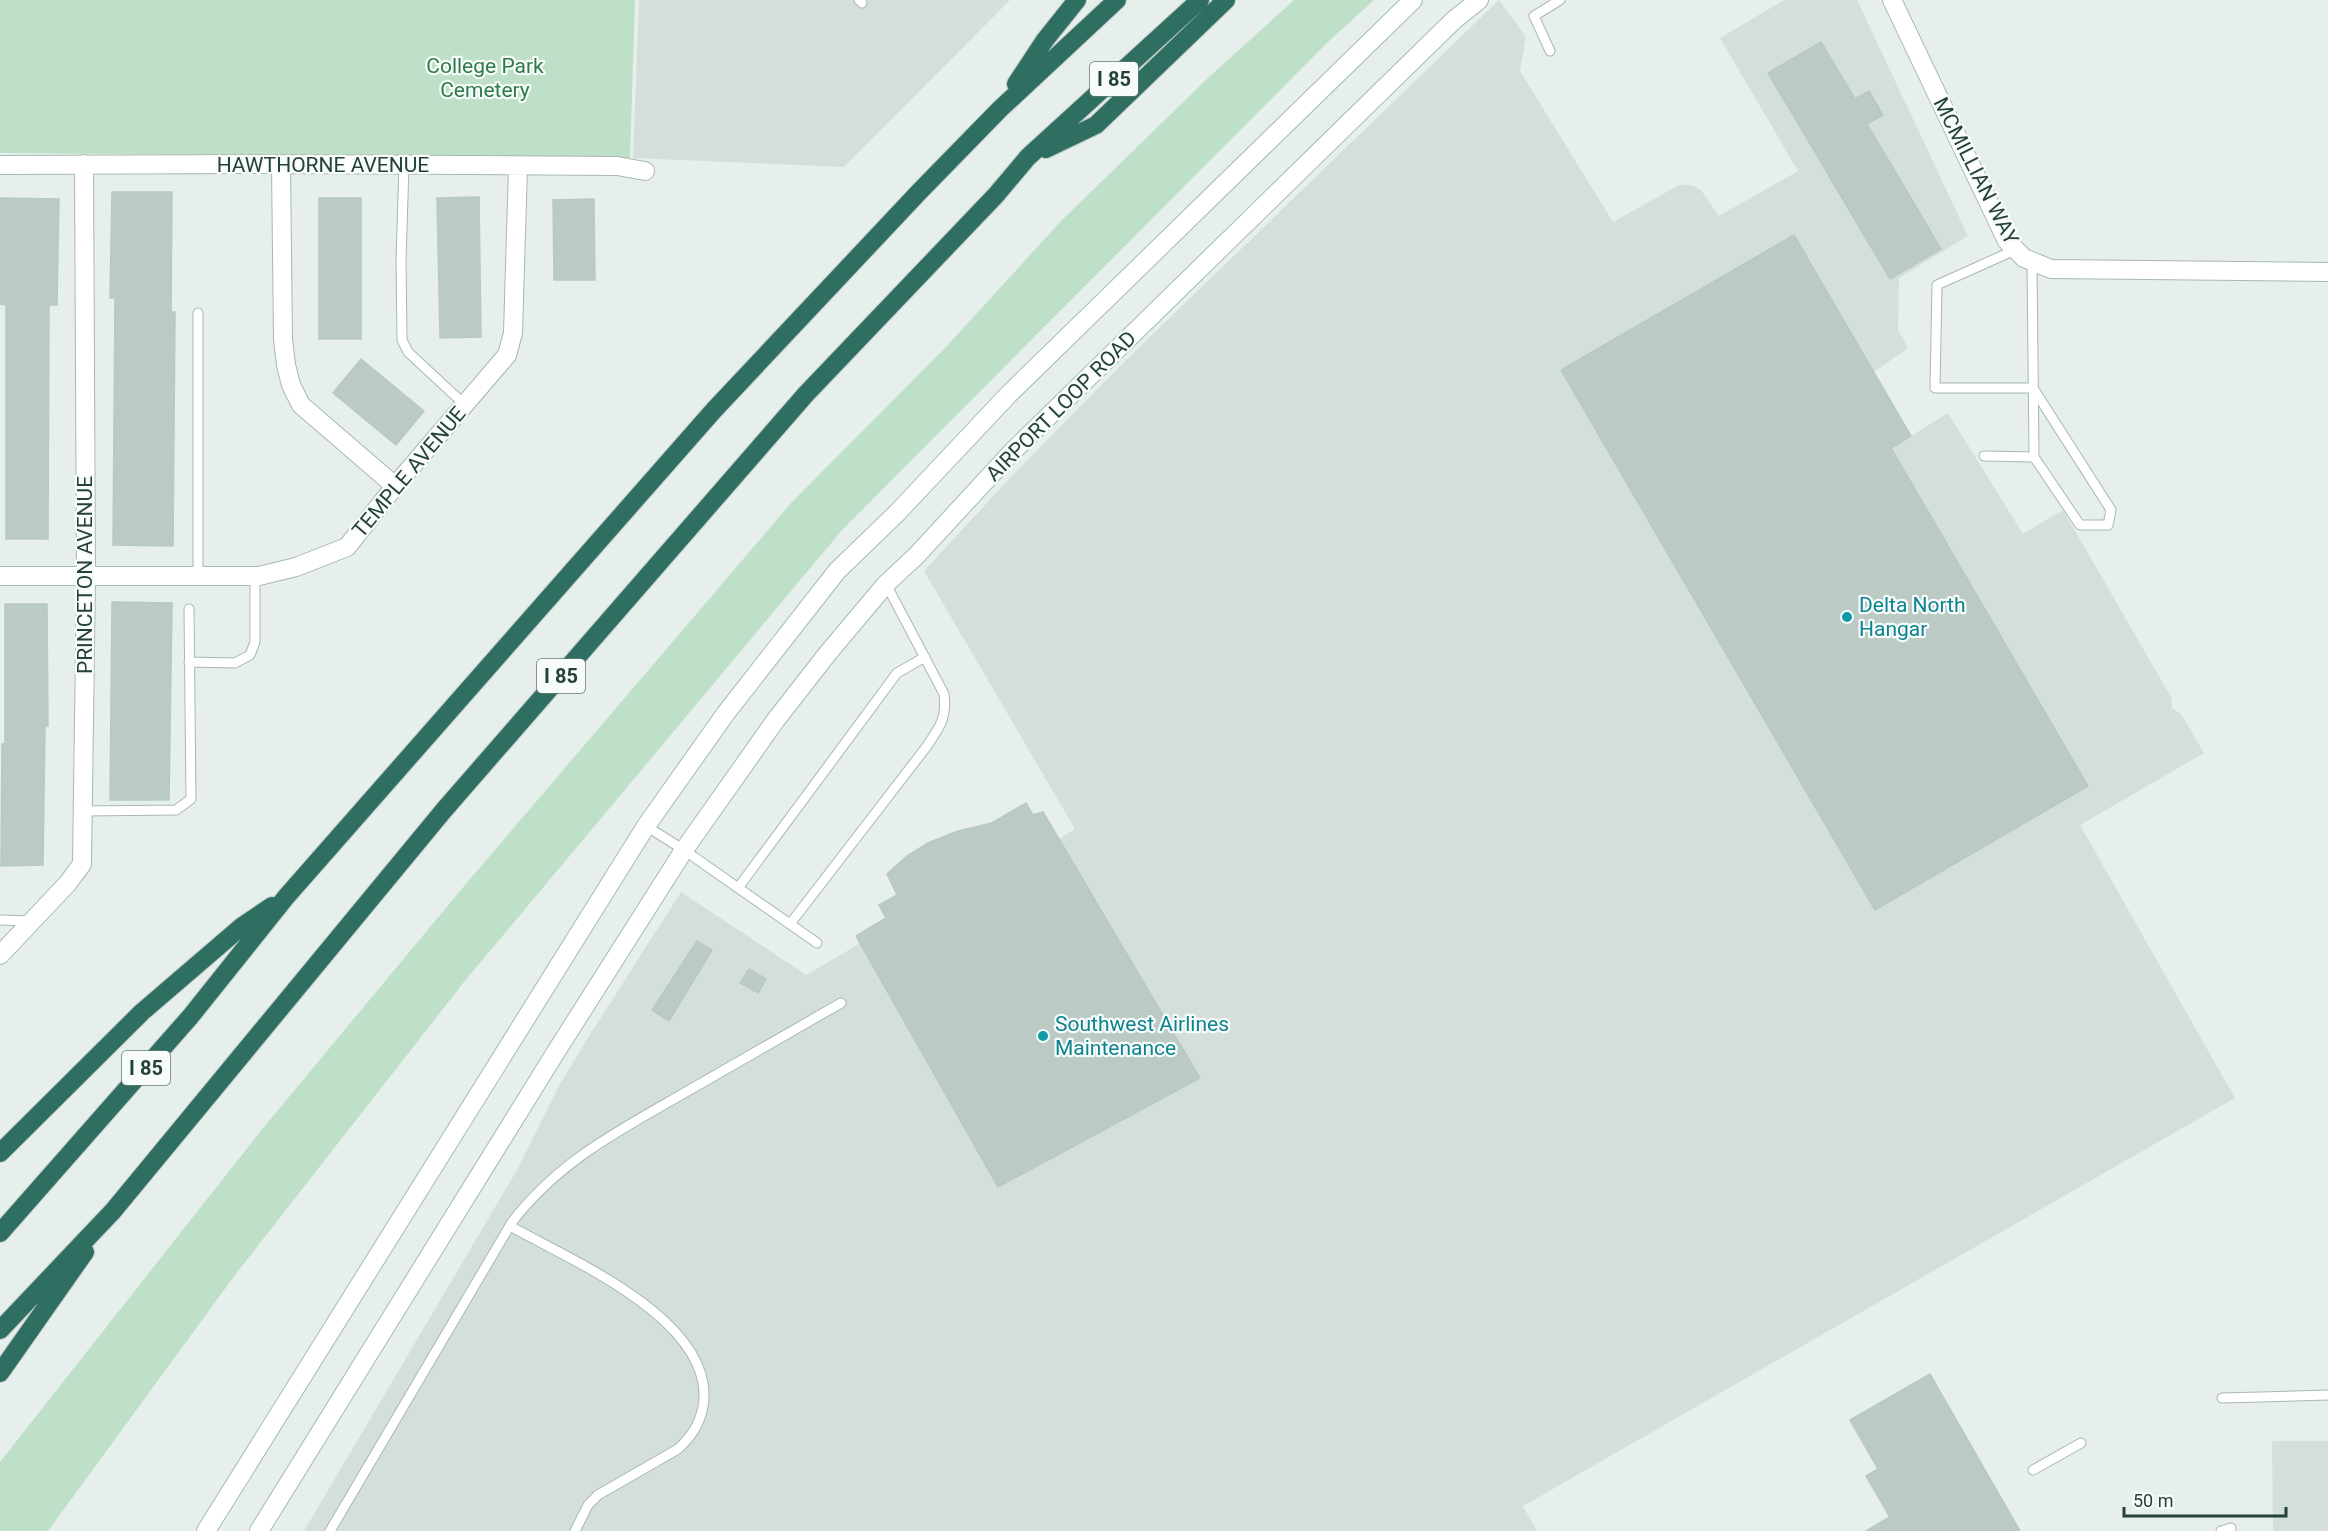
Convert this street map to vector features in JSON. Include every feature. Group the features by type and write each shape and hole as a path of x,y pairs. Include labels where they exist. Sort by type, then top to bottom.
{"highway":[{"path":"1000,109 1045,40 1077,0"},
{"name":"I 85","path":"0,1233 190,1017 286,897 714,410 902,209 1000,109 1116,0"},
{"name":"I 85","path":"0,1330 112,1210 444,810 806,394 996,195 1028,157 1200,0"},
{"path":"1028,157 1096,125 1226,0"},
{"path":"0,1153 142,1012 241,927 286,897"},
{"path":"0,1373 54,1299 112,1210"}],"main road":[{"name":"AIRPORT LOOP ROAD","path":"206,1531 646,826 726,714 837,571 897,513 1009,394 1413,0"},
{"name":"AIRPORT LOOP ROAD","path":"259,1531 684,850 775,721 828,653 886,584 916,556 1012,452 1446,28 1479,0"},
{"name":"MCMILLIAN WAY","path":"1892,0 2007,241 2032,262 2051,269 2328,272"},
{"name":"PRINCETON AVENUE","path":"0,955 68,883 82,864 86,577 84,164"},
{"path":"281,164 284,339 286,365 291,385 301,405 395,486"},
{"name":"HAWTHORNE AVENUE","path":"0,165 617,166 645,171"},
{"name":"TEMPLE AVENUE","path":"0,576 255,576 296,567 347,547 395,486 507,355 513,333 518,167"}],"lane":[{"path":"1550,51 1534,16 1560,0"},
{"path":"404,165 401,260 402,340 408,352 465,405"},
{"path":"2015,250 1937,285 1935,388 2033,388"},
{"path":"2032,262 2033,388 2034,456 2080,525 2109,525 2111,510 2033,388"},
{"path":"198,313 198,576"},
{"path":"1984,456 2034,456"},
{"path":"189,662 235,663 250,656 255,642 255,576"},
{"path":"790,924 940,725 946,710 944,694 886,584"},
{"path":"84,811 176,810 191,799 189,609"},
{"path":"738,888 897,673 925,657"},
{"path":"646,826 684,850 817,944"},
{"path":"0,920 32,921"},
{"path":"330,1531 510,1226 528,1202 550,1179 591,1148 841,1003"},
{"path":"510,1226 617,1286 653,1310 674,1329 691,1353 702,1376 705,1395 702,1411 698,1427 689,1439 678,1449 598,1495 588,1505 575,1531"},
{"path":"2222,1398 2328,1395"},
{"path":"2033,1470 2081,1443"},
{"path":"2221,1531 2231,1528"}],"shaded area":[{"path":"639,0 1010,0 844,167 633,158"},
{"path":"1499,0 1526,37 1520,71 1613,222 1679,185 1692,185 1701,190 1719,216 1798,171 1720,38 1784,0 1857,0 1968,236 1899,278 1898,330 1908,348 1874,372 1911,436 1948,413 2023,534 2063,510 2171,697 2172,708 2181,714 2204,753 2080,825 2235,1098 1523,1506 1537,1531 304,1531 517,1170 560,1084 681,892 806,975 859,944 856,936 886,918 879,905 901,893 890,881 889,872 907,856 928,843 958,831 981,826 981,830 1026,803 1033,815 1043,812 1059,839 1075,829 924,571 1007,481 1123,363"},
{"path":"2272,1441 2328,1441 2328,1531 2273,1531"}],"green space":[{"name":"College Park Cemetery","path":"0,0 635,0 630,158 0,153"},
{"path":"1294,0 1374,0 1329,41 843,529 464,982 235,1275 48,1531 0,1531 0,1462 263,1128 465,885 791,503 945,348 1062,220 1209,77"}],"building":[{"path":"1821,42 1855,99 1869,91 1883,115 1867,124 1941,249 1890,279 1768,73"},
{"path":"112,192 172,192 171,312 175,312 173,546 113,545 115,298 110,298"},
{"path":"479,197 481,337 440,338 437,198"},
{"path":"0,198 59,199 57,305 49,305 48,539 6,539 6,305 0,304"},
{"path":"319,198 361,198 361,339 319,339"},
{"path":"594,199 595,280 554,280 553,200"},
{"name":"Delta North Hangar","path":"1794,235 1911,436 1891,448 2088,786 1875,910 1561,370"},
{"path":"361,359 424,411 396,445 333,393"},
{"path":"112,602 172,603 169,800 110,800"},
{"path":"5,604 47,604 48,726 45,726 43,865 1,866 2,744 5,744"},
{"name":"Southwest Airlines Maintenance","path":"1026,803 1033,815 1043,812 1200,1078 998,1187 856,936 886,918 879,905 897,895 887,874 907,856 928,843 958,831 992,823"},
{"path":"697,941 712,950 669,1021 652,1010"},
{"path":"749,969 766,979 758,993 740,983"},
{"path":"1930,1374 2020,1531 1866,1531 1890,1517 1866,1476 1878,1469 1850,1420"}],"place":[{"name":"Delta North Hangar","path":"1847,617"},
{"name":"Southwest Airlines Maintenance","path":"1043,1036"}]}
